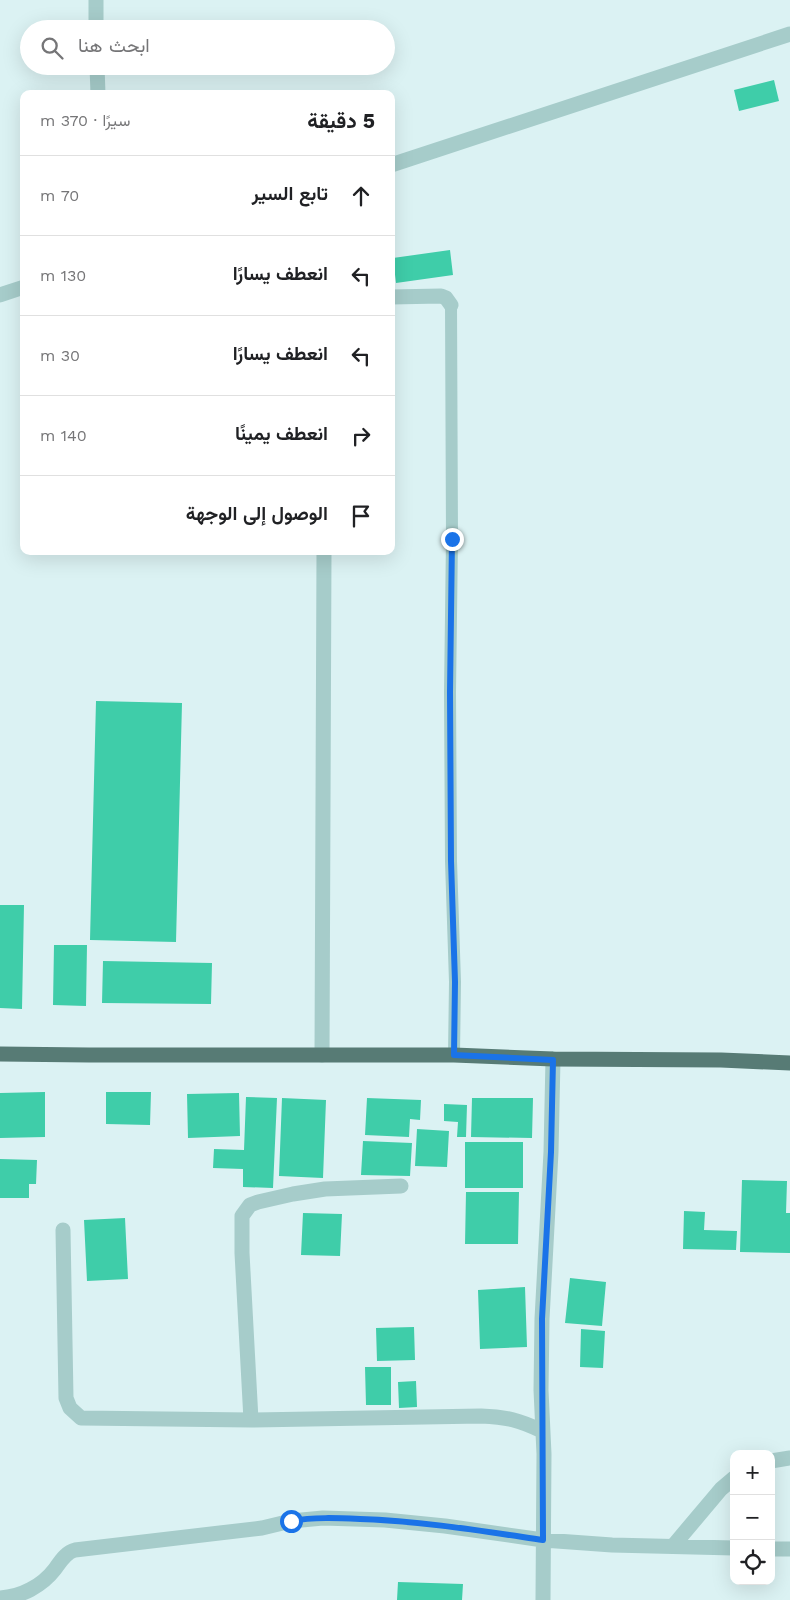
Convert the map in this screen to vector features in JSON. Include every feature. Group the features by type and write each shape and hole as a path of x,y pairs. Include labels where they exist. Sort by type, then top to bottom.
{"main road":[{"path":"0,1054 89,1056 454,1055 553,1060 721,1060 790,1063"}],"street":[{"path":"96,0 96,20"},
{"path":"395,164 790,34"},
{"path":"98,75 98,90"},
{"path":"0,295 20,288"},
{"path":"395,297 441,296 450,301 451,305"},
{"path":"322,1055 324,555"},
{"path":"543,1600 544,1454 542,1431 542,1319 551,1152 553,1060"},
{"path":"251,1420 242,1253 242,1216 250,1206 258,1202 293,1194 334,1188 400,1186"},
{"path":"62,1230 66,1398 73,1412 81,1418 251,1420 481,1416 519,1420 542,1431"},
{"path":"775,1460 790,1458"},
{"path":"672,1546 721,1489 730,1481"},
{"path":"0,1598 20,1595 32,1589 50,1575 69,1553 74,1550 262,1528 307,1518 385,1520 445,1526 543,1540 612,1545 730,1548"},
{"path":"775,1549 790,1549"}],"lane":[{"path":"451,305 452,539 450,702 451,861 455,982 454,1055"}],"building":[{"path":"774,80 779,101 739,111 734,90"},
{"path":"450,250 453,275 396,283 395,258"},
{"path":"96,701 182,703 176,942 90,940"},
{"path":"0,905 24,905 22,1009 0,1008"},
{"path":"54,945 87,945 86,1006 53,1005"},
{"path":"103,961 212,963 211,1004 102,1003"},
{"path":"45,1092 45,1137 0,1138 0,1093"},
{"path":"106,1092 151,1092 150,1125 106,1124"},
{"path":"239,1093 240,1136 188,1138 187,1094"},
{"path":"246,1097 277,1098 273,1188 243,1187 243,1169 213,1168 214,1149 244,1150"},
{"path":"282,1098 326,1100 323,1178 279,1176"},
{"path":"367,1098 421,1100 420,1120 410,1119 409,1137 365,1135"},
{"path":"472,1098 533,1098 532,1138 471,1137"},
{"path":"444,1104 467,1105 466,1137 457,1137 458,1122 444,1121"},
{"path":"417,1129 449,1131 447,1167 415,1166"},
{"path":"363,1141 412,1143 410,1176 361,1175"},
{"path":"465,1142 523,1142 523,1188 465,1188"},
{"path":"0,1159 37,1160 36,1184 29,1184 29,1198 0,1198"},
{"path":"742,1180 787,1181 786,1213 790,1213 790,1253 740,1252"},
{"path":"466,1192 519,1192 518,1244 465,1244"},
{"path":"684,1211 705,1212 704,1230 737,1231 736,1250 683,1249"},
{"path":"303,1213 342,1214 340,1256 301,1255"},
{"path":"125,1218 128,1279 87,1281 84,1220"},
{"path":"570,1278 606,1282 602,1326 565,1323"},
{"path":"525,1287 527,1347 480,1349 478,1290"},
{"path":"414,1327 415,1360 377,1361 376,1328"},
{"path":"581,1329 605,1331 603,1368 580,1367"},
{"path":"365,1367 391,1367 391,1405 366,1405"},
{"path":"416,1381 417,1407 399,1408 398,1382"},
{"path":"398,1582 463,1584 462,1600 397,1600"}],"route":[{"path":"291,1521 307,1518 385,1520 445,1526 543,1540 542,1319 551,1152 553,1060 454,1055 455,982 451,861 450,692 452,539"}]}
